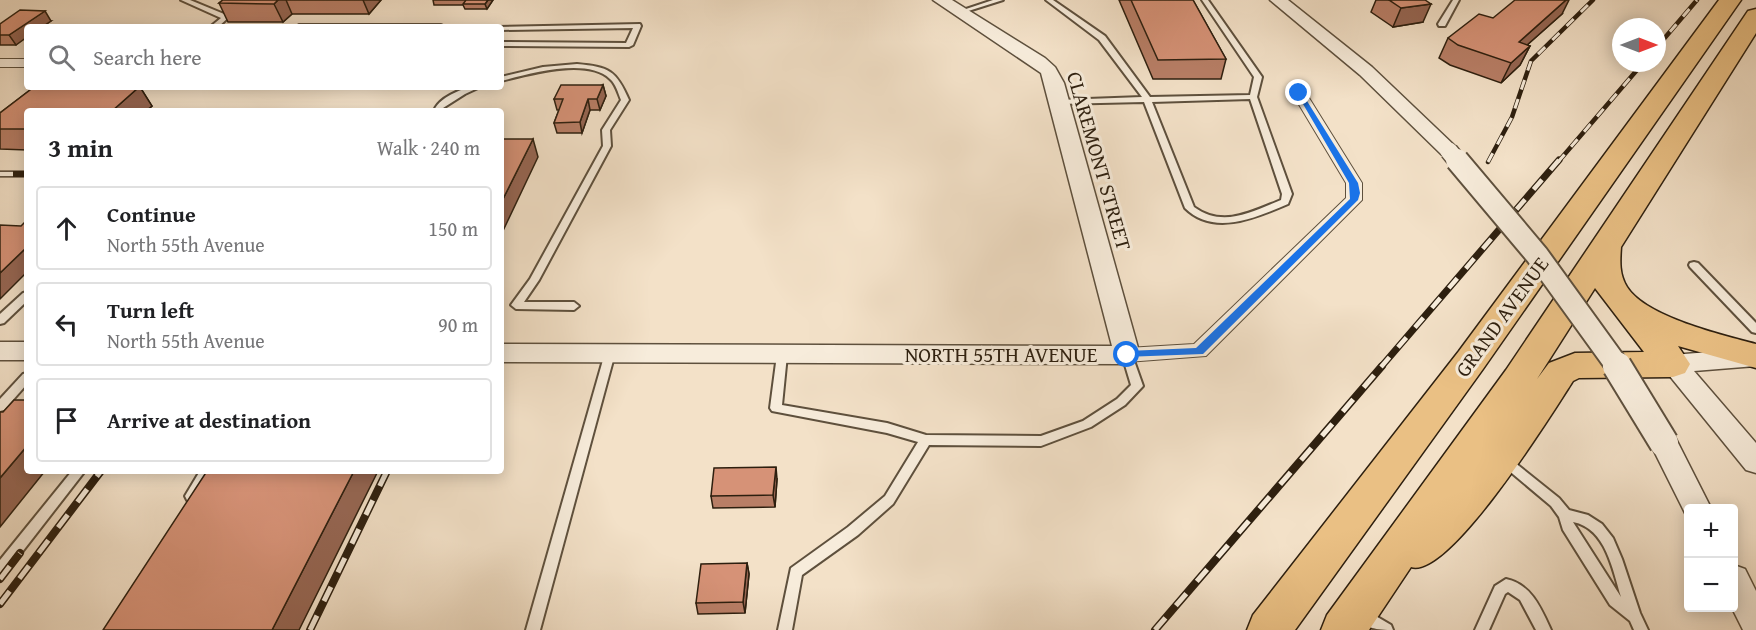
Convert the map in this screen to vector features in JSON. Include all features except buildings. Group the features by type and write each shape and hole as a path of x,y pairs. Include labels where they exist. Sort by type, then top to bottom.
{"highway":[{"name":"GRAND AVENUE","path":"1269,630 1472,360 1730,0"},
{"name":"GRAND AVENUE","path":"1362,623 1606,243 1750,32"},
{"path":"1606,243 1605,275 1612,290 1673,364"},
{"path":"1624,305 1686,337 1756,357"},
{"path":"1362,623 1502,459 1561,372 1575,366 1673,364"}],"street":[{"name":"CLAREMONT STREET","path":"941,0 1039,62 1049,71 1060,102 1127,355"},
{"path":"1278,0 1371,76 1449,151 1554,275 1644,406 1695,504"},
{"path":"0,63 24,63"},
{"name":"NORTH 55TH AVENUE","path":"504,353 1127,355 1199,351 1354,200 1356,193 1354,183 1299,93"},
{"path":"0,351 24,351"},
{"path":"1673,364 1756,357"},
{"path":"1673,364 1756,462"},
{"path":"1738,587 1756,623"}],"lane":[{"path":"183,0 225,16"},
{"path":"217,24 225,16 231,0"},
{"path":"960,12 1000,0"},
{"path":"1049,0 1102,38 1147,99 1190,208 1196,214 1226,220 1245,218 1285,202 1287,194 1253,97 1258,77 1205,0"},
{"path":"1442,24 1456,0"},
{"path":"504,28 637,27 629,45 504,44"},
{"path":"504,78 547,68 600,69 614,78 625,100 606,130 607,146 534,280 516,305 574,306"},
{"path":"439,108 468,90"},
{"path":"1060,102 1253,97"},
{"path":"1694,265 1756,329"},
{"path":"0,320 24,298"},
{"path":"533,630 610,353"},
{"path":"782,355 776,408 887,428 926,440 1041,441 1087,424 1121,402 1137,386 1127,355"},
{"path":"0,406 24,380"},
{"path":"785,630 796,572 853,531 889,500 926,440"},
{"path":"1502,459 1555,502 1565,515 1568,526 1615,602 1633,616"},
{"path":"0,570 77,474"},
{"path":"181,511 205,474"},
{"path":"1565,515 1578,515 1592,520 1599,528 1616,560 1633,616 1641,630"},
{"path":"1482,630 1500,590 1506,585 1517,587 1524,594 1544,630"}],"railway":[{"path":"1488,162 1512,117 1531,61 1593,0"},
{"path":"1666,36 1697,0"},
{"path":"1558,162 1635,72"},
{"path":"1381,367 1559,160"},
{"path":"0,174 24,174"},
{"path":"1155,630 1382,366"},
{"path":"0,604 99,474"},
{"path":"310,630 386,474"},
{"path":"0,579 20,553"}],"route":[{"path":"1127,355 1183,354 1199,351 1354,200 1356,193 1354,183 1299,93"}]}
